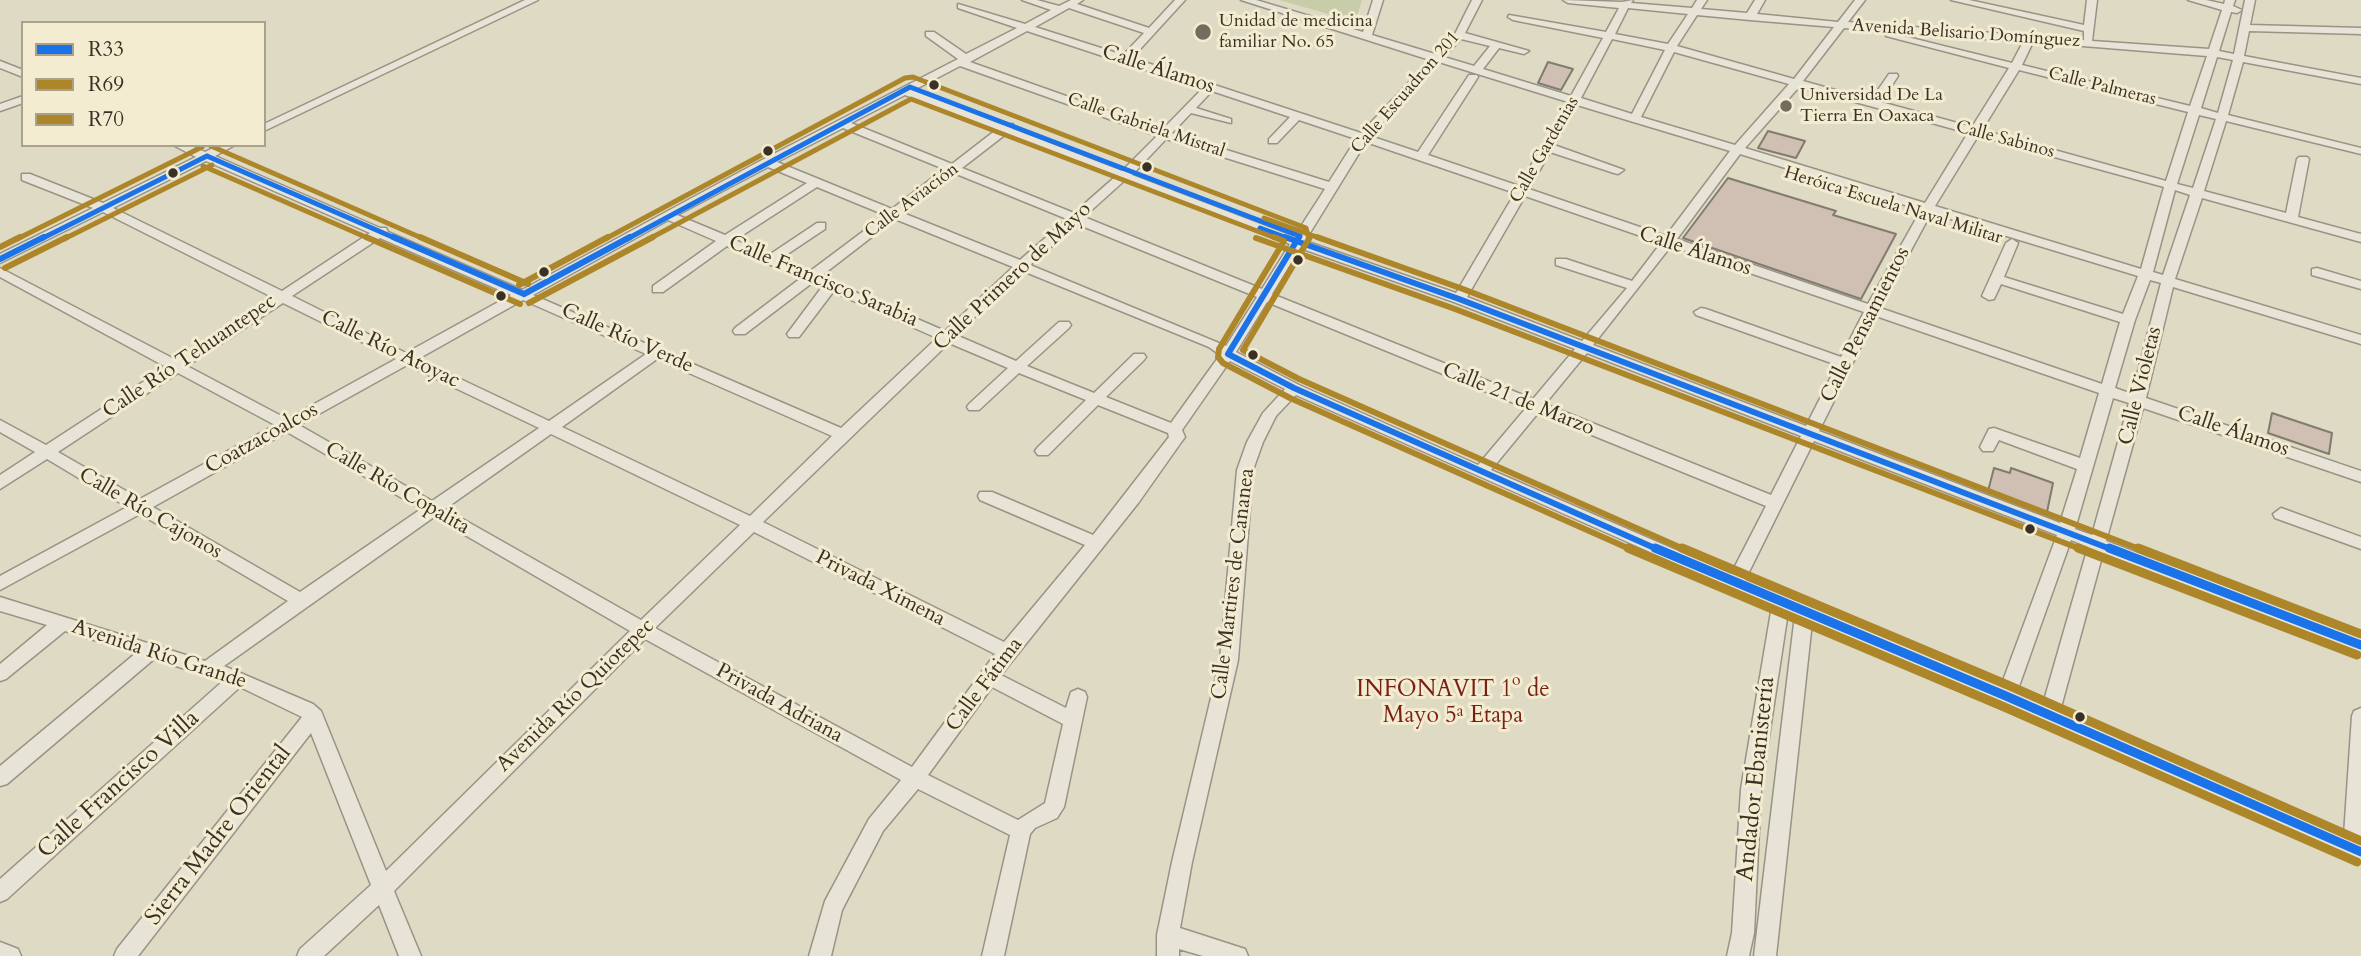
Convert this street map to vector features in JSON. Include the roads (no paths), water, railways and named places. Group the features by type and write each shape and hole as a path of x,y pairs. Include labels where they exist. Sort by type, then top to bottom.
{"street":[{"path":"266,127 533,0"},
{"path":"1027,0 1069,5 1150,32"},
{"path":"1125,60 1180,0"},
{"name":"Heróica Escuela Naval Militar","path":"1246,0 1367,36 1475,74 2144,279 2361,340"},
{"path":"1367,36 1378,0"},
{"name":"Calle Escuadron 201","path":"1174,430 1302,241 1363,138 1459,35 1477,0"},
{"name":"Avenida Belisario Domínguez","path":"1568,0 1626,2 1749,17 2214,53 2361,81"},
{"path":"1634,118 1671,48 1702,0"},
{"path":"1749,17 1760,0"},
{"path":"1481,472 1669,243 1735,153 1797,83 1860,0"},
{"path":"1956,0 2000,4 2088,29"},
{"path":"2088,44 2092,0"},
{"path":"2193,0 2229,4 2247,12"},
{"name":"Calle Violetas","path":"2049,716 2138,400 2167,286 2222,118 2239,57 2250,0"},
{"name":"Calle Gardenias","path":"1459,299 1573,104 1626,2"},
{"name":"Calle Violetas","path":"2006,696 2066,532 2128,320 2144,279 2170,186 2229,4"},
{"name":"Coatzacoalcos","path":"0,584 667,215 1069,5"},
{"name":"Calle Álamos","path":"961,6 1420,157 2361,477"},
{"name":"Calle Sabinos","path":"1513,17 1671,48 2361,238"},
{"name":"Calle Palmeras","path":"1842,25 2361,152"},
{"path":"2244,29 2361,31"},
{"name":"Calle Gabriela Mistral","path":"930,34 964,61 1166,135 1332,187"},
{"path":"1459,35 1524,51"},
{"name":"Calle Pensamientos","path":"1735,583 1872,310 1926,212 2016,66 2030,38"},
{"path":"1420,157 1497,44"},
{"path":"0,64 21,73"},
{"path":"1874,104 1893,76"},
{"name":"Calle Primero de Mayo","path":"843,435 1020,267 1127,173 1191,110 1210,87"},
{"path":"907,88 2361,645"},
{"path":"0,108 21,100"},
{"name":"Heróica Escuela Naval Militar","path":"1573,104 1634,118 1735,153"},
{"path":"1191,110 1227,121"},
{"path":"1273,141 1297,116"},
{"name":"Calle 21 de Marzo","path":"841,123 1774,503"},
{"name":"Calle Aviación","path":"740,331 1007,127"},
{"name":"Calle Río Verde","path":"184,147 843,435"},
{"path":"0,259 225,147"},
{"path":"1548,147 1618,170"},
{"path":"2291,219 2302,159"},
{"path":"766,162 1214,344 1227,354 1294,388 1481,472 1735,583 2006,696 2357,850 2361,716"},
{"name":"Calle Río Atoyac","path":"26,177 104,208 407,359 753,524"},
{"path":"659,289 726,240 815,183"},
{"name":"Heróica Escuela Naval Militar","path":"1926,212 2012,243 2144,279"},
{"name":"Calle Francisco Sarabia","path":"667,215 1019,368 1174,430"},
{"path":"771,259 821,226"},
{"name":"Calle Río Tehuantepec","path":"0,483 382,232"},
{"path":"1989,296 2012,243"},
{"path":"1561,262 1635,285"},
{"name":"Calle Río Copalita","path":"0,272 288,425 643,630"},
{"path":"2317,272 2361,285"},
{"path":"1997,279 2128,320"},
{"path":"794,334 831,285"},
{"name":"Heróica Escuela Naval Militar","path":"2167,286 2361,351"},
{"path":"1702,312 1845,363"},
{"path":"974,407 1064,326"},
{"path":"207,669 431,509 657,353"},
{"path":"1043,451 1139,357"},
{"name":"Calle Martires de Cananea","path":"1168,945 1182,862 1228,660 1245,470 1270,413 1294,388"},
{"name":"Calle Río Cajonos","path":"0,425 300,601"},
{"name":"Calle Fátima","path":"820,956 832,908 876,825 915,779 1007,652 1097,544 1177,437 1174,430"},
{"path":"1988,447 1994,433 2085,466"},
{"name":"Avenida Río Quiotepec","path":"308,956 382,890 510,759 843,435"},
{"path":"986,496 1097,544"},
{"path":"2281,514 2361,543"},
{"name":"Privada Ximena","path":"753,524 1007,652"},
{"name":"Andador Ebanistería","path":"1738,956 1743,933 1753,776 1781,602"},
{"name":"Avenida Río Grande","path":"0,604 238,678 284,698 314,716"},
{"name":"Andador Ebanistería","path":"1765,956 1804,612"},
{"path":"0,674 61,624"},
{"name":"Privada Adriana","path":"643,630 915,779 1021,831"},
{"path":"0,778 150,652"},
{"name":"Calle Francisco Villa","path":"0,892 238,678"},
{"path":"990,678 1072,720"},
{"path":"993,956 1021,831 1028,822 1051,812 1054,807 1078,697"},
{"path":"314,716 410,956"},
{"name":"Sierra Madre Oriental","path":"125,956 314,716"},
{"path":"1168,945 1237,956"},
{"path":"0,953 10,956"}],"place":[{"name":"Unidad de medicina familiar No. 65","path":"1203,32"},
{"name":"Universidad De La Tierra En Oaxaca","path":"1786,106"}],"district":[{"name":"INFONAVIT 1º de Mayo 5ª Etapa","path":"1453,704"}]}
